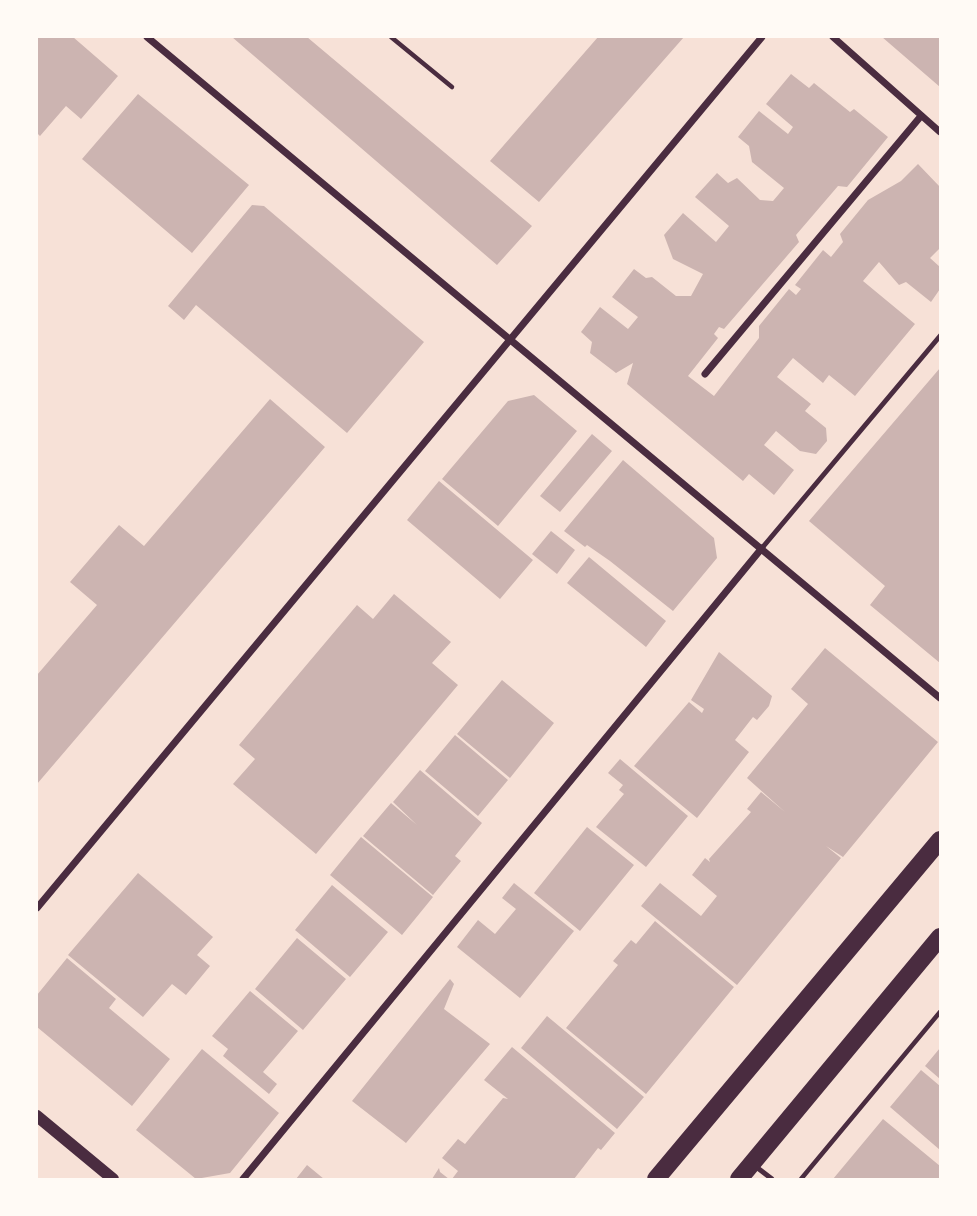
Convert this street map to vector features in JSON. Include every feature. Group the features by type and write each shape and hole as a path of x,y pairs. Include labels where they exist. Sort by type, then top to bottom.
{"main road":[{"path":"656,1179 940,840"},
{"path":"739,1179 940,937"}],"street":[{"path":"147,37 940,698"},
{"path":"37,908 762,37"},
{"path":"833,37 940,132"},
{"path":"705,374 921,116"},
{"path":"243,1179 762,548"},
{"path":"37,1116 113,1179"}],"lane":[{"path":"762,548 940,336"},
{"path":"752,1163 772,1179"}],"path":[{"path":"391,37 452,87"},
{"path":"801,1179 940,1012"}],"building":[{"path":"37,37 73,37 118,76 81,119 66,106 40,136 37,133"},
{"path":"232,37 307,37 532,226 497,265"},
{"path":"598,37 684,37 539,202 490,161"},
{"path":"882,37 940,37 940,87"},
{"path":"791,74 809,88 814,83 850,112 854,109 888,137 847,187 838,186 796,235 799,242 724,329 719,327 714,334 718,338 688,376 714,396 759,338 759,326 789,289 796,295 801,289 795,285 823,250 831,257 843,242 840,234 868,200 901,181 918,164 940,187 940,248 930,258 940,267 940,289 931,302 906,282 899,285 879,262 863,281 915,324 855,396 829,375 823,383 793,358 777,377 811,404 805,411 826,428 827,441 816,454 800,451 776,431 764,445 794,470 774,495 749,474 743,481 627,384 633,363 616,373 590,353 592,342 581,332 600,307 628,329 638,317 612,297 634,269 646,278 652,277 676,296 691,296 703,274 673,259 664,235 683,213 716,242 729,226 695,197 717,173 728,183 737,178 760,200 773,201 784,188 752,162 749,146 738,137 759,111 788,134 793,127 766,104"},
{"path":"138,94 249,185 192,253 82,159"},
{"path":"252,205 264,206 424,342 347,433 196,305 184,320 168,306"},
{"path":"940,368 940,663 870,605 885,586 809,521"},
{"path":"534,395 577,431 498,526 442,479 508,401"},
{"path":"270,399 325,447 37,784 37,675 97,605 70,582 119,525 144,546"},
{"path":"592,434 612,451 560,512 540,496"},
{"path":"623,460 714,538 717,558 673,611 610,561 564,531"},
{"path":"439,481 533,560 500,599 407,520"},
{"path":"551,531 575,550 557,574 532,554"},
{"path":"589,557 666,621 646,647 567,583"},
{"path":"394,594 451,642 432,663 458,685 316,854 233,784 255,759 239,745 357,605 373,619"},
{"path":"825,648 938,742 843,857 826,846 841,858 737,985 641,906 660,883 701,916 717,896 692,875 705,858 710,862 709,859 751,812 747,809 761,792 785,812 747,778 808,704 791,689"},
{"path":"719,652 772,696 769,706 757,720 753,717 735,740 749,752 697,818 634,766 689,702 702,713 704,709 691,700"},
{"path":"502,680 554,723 510,778 457,734"},
{"path":"455,735 508,780 478,816 425,771"},
{"path":"620,759 688,816 646,867 596,827 624,794 619,790 623,785 608,773"},
{"path":"420,770 482,823 455,856 461,861 433,895 363,836 391,803 417,825 393,802"},
{"path":"587,827 634,865 580,931 534,893"},
{"path":"361,837 433,897 402,935 330,875"},
{"path":"138,873 213,937 197,955 210,966 186,995 172,984 143,1017 68,955"},
{"path":"514,883 574,931 520,998 457,947 478,920 495,934 516,909 502,898"},
{"path":"332,885 388,932 350,977 295,930"},
{"path":"655,921 734,987 646,1094 566,1028 618,965 613,961 631,940 636,944"},
{"path":"297,938 346,979 303,1030 255,989"},
{"path":"67,958 116,999 109,1008 170,1059 132,1106 37,1027 37,995"},
{"path":"450,979 454,984 444,1009 490,1044 406,1143 352,1101"},
{"path":"250,991 298,1031 263,1072 277,1084 269,1094 223,1056 228,1049 212,1036"},
{"path":"547,1016 644,1097 617,1129 521,1048"},
{"path":"512,1047 615,1133 601,1150 598,1148 574,1179 452,1179 458,1171 442,1158 458,1139 465,1144 503,1098 508,1099 484,1080"},
{"path":"940,1048 940,1079 925,1066"},
{"path":"202,1049 279,1113 230,1173 196,1179 136,1130"},
{"path":"921,1070 940,1086 940,1150 890,1107"},
{"path":"883,1119 940,1166 940,1179 833,1179"},
{"path":"307,1165 324,1179 296,1179"},
{"path":"439,1168 440,1172 449,1179 432,1179"}]}
